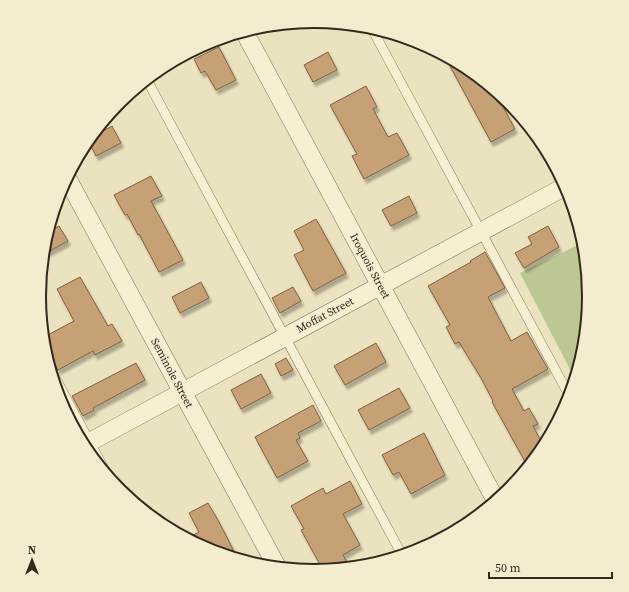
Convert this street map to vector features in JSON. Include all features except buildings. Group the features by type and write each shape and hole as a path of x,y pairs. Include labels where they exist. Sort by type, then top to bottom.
{"street":[{"name":"Iroquois Street","path":"246,37 493,495"},
{"name":"Seminole Street","path":"71,185 274,561"},
{"name":"Moffat Street","path":"90,442 560,189"}],"lane":[{"path":"375,35 566,389"},
{"path":"149,84 400,550"}],"green space":[{"path":"577,245 582,278 582,314 577,348 571,371 520,273"}]}
